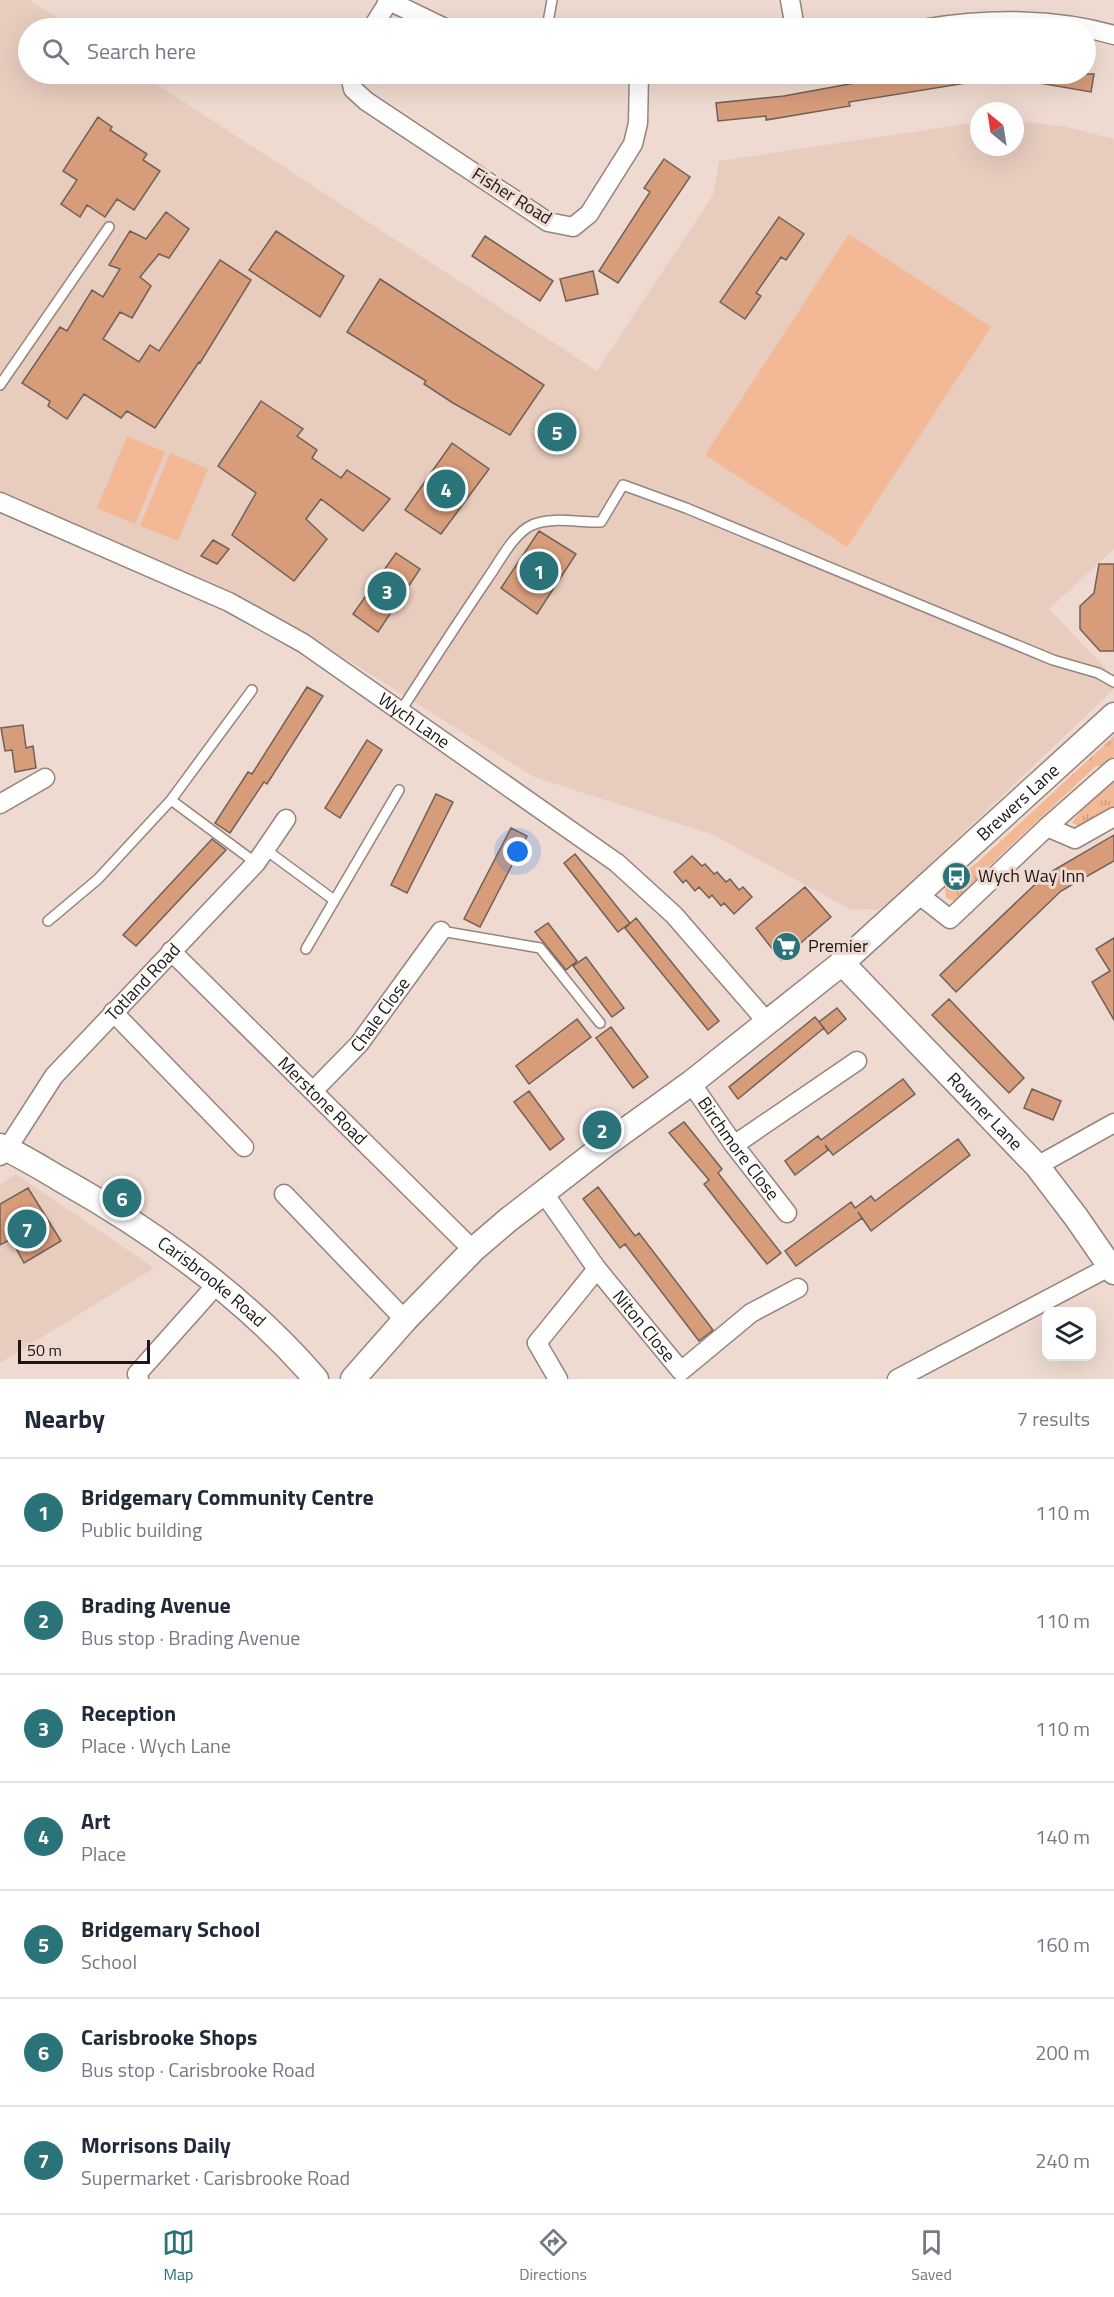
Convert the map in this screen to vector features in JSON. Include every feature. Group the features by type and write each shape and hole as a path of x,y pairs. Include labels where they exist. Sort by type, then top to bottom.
{"street":[{"path":"790,0 793,18"},
{"path":"378,18 388,1 424,18"},
{"path":"1096,32 1114,35"},
{"name":"Fisher Road","path":"352,84 353,89 366,101 548,222 573,227 589,214 633,144 638,123 639,84"},
{"name":"Wych Lane","path":"0,502 229,602 303,643 617,863 674,915 768,1023"},
{"name":"Brewers Lane","path":"353,1379 405,1320 473,1250 543,1192 691,1083 842,963 1114,715"},
{"path":"918,894 950,919 1047,827 1114,768"},
{"path":"0,804 45,778"},
{"path":"1047,827 1075,839 1114,817"},
{"name":"Totland Road","path":"2,1150 54,1076 112,1012 261,857 286,819"},
{"name":"Chale Close","path":"313,1091 359,1044 441,931"},
{"name":"Merstone Road","path":"171,951 473,1250"},
{"name":"Rowner Lane","path":"842,963 1037,1166 1112,1269"},
{"path":"112,1012 244,1148"},
{"path":"734,1145 857,1061"},
{"name":"Birchmore Close","path":"691,1083 734,1145 787,1213"},
{"path":"1037,1166 1114,1123"},
{"name":"Carisbrooke Road","path":"2,1150 111,1207 171,1248 260,1320 316,1379"},
{"name":"Niton Close","path":"543,1192 597,1269 681,1371 751,1313 798,1288"},
{"path":"284,1194 405,1320"},
{"path":"558,1379 537,1343 597,1269"},
{"path":"897,1379 1112,1269"},
{"path":"139,1379 137,1374 217,1284"}],"lane":[{"path":"549,18 552,0"},
{"path":"0,386 109,227"},
{"path":"612,481 687,508 1020,647 1053,660 1098,673 1114,682"},
{"path":"400,712 452,630 516,538 532,525 555,521 601,522 623,485"},
{"path":"48,921 98,879 171,801 252,690"},
{"path":"306,949 399,790"},
{"path":"171,801 334,900"},
{"path":"441,931 540,948 600,1023"}],"shaded area":[{"path":"0,0 29,0 57,18 18,18 18,84 156,84 597,371 713,195 719,161 970,123 970,156 1024,156 1024,122 1067,127 1114,139 1114,549 1049,609 1114,677 1114,689 883,909 852,910 711,834 534,777 292,625 0,493"},
{"path":"16,1174 154,1268 0,1363 0,1185"}],"green space":[{"path":"849,234 991,327 847,547 705,455"},
{"path":"127,436 165,452 135,524 97,508"},
{"path":"170,453 208,469 178,541 140,526"},
{"path":"1114,736 1114,756 1103,766 1096,766 989,866 989,873 957,902 946,898 945,887 978,862"},
{"path":"1114,778 1114,810 1079,826 1072,823 1081,811"}],"building":[{"path":"849,84 960,84 849,102 850,106 766,120 766,116 718,121 716,103 784,96"},
{"path":"1044,84 1092,84 1091,92"},
{"path":"98,117 112,127 110,130 147,154 143,160 160,171 134,210 117,199 105,217 87,205 80,217 61,204 77,180 63,171"},
{"path":"664,159 690,177 618,283 599,271 650,192 644,188"},
{"path":"166,212 189,229 169,258 159,254 140,277 151,286 132,318 120,312 103,339 139,362 150,345 159,351 220,260 251,280 200,363 155,428 127,411 121,418 84,394 67,419 48,406 50,401 22,383 60,327 67,331 92,290 103,297 120,269 109,265 130,231 146,239"},
{"path":"779,217 804,234 786,260 781,257 756,293 761,296 745,319 720,302"},
{"path":"276,231 344,276 320,317 249,270"},
{"path":"485,236 553,281 540,301 472,256"},
{"path":"593,271 598,294 566,301 560,279"},
{"path":"380,279 544,385 510,435 453,403 424,384 426,381 347,332"},
{"path":"261,401 303,429 297,436 317,450 312,458 341,478 347,470 390,499 363,531 321,499 306,519 327,539 294,581 232,535 256,493 218,466"},
{"path":"452,443 489,469 441,534 405,510"},
{"path":"539,531 576,554 537,614 501,588"},
{"path":"213,540 229,549 217,564 201,556"},
{"path":"396,553 420,569 378,632 353,614"},
{"path":"1099,564 1114,564 1114,651 1100,651 1080,629 1080,606 1094,593"},
{"path":"307,687 323,696 267,784 264,782 230,833 215,823 248,772 252,774"},
{"path":"23,725 26,748 33,746 36,768 15,772 12,750 5,751 1,728"},
{"path":"367,740 382,750 340,818 325,808"},
{"path":"436,794 453,802 407,893 391,885"},
{"path":"511,828 527,836 480,927 464,919"},
{"path":"1114,835 1114,861 1061,891 956,992 940,975 1048,872"},
{"path":"212,839 226,850 136,946 123,935"},
{"path":"575,854 630,923 618,932 564,863"},
{"path":"692,856 702,866 705,864 714,874 717,872 726,882 730,879 739,890 743,887 752,897 734,914 724,903 721,906 712,895 709,898 699,887 695,891 686,880 683,883 674,872"},
{"path":"805,887 831,917 781,960 756,928"},
{"path":"636,918 719,1021 708,1030 625,928"},
{"path":"548,923 577,961 566,970 535,932"},
{"path":"1114,938 1114,1020 1092,982 1110,971 1096,949"},
{"path":"586,957 624,1008 612,1017 573,966"},
{"path":"949,999 1024,1078 1009,1093 932,1015"},
{"path":"837,1008 846,1019 828,1034 819,1022"},
{"path":"815,1017 824,1028 738,1099 729,1087"},
{"path":"577,1019 591,1037 529,1084 516,1066"},
{"path":"611,1027 648,1077 633,1088 596,1038"},
{"path":"903,1079 915,1094 833,1155 825,1145 828,1150 795,1175 785,1161 818,1136 821,1140"},
{"path":"1032,1089 1061,1101 1053,1120 1024,1108"},
{"path":"529,1091 564,1139 550,1150 514,1102"},
{"path":"684,1122 722,1169 718,1173 781,1253 767,1264 704,1184 709,1180 669,1133"},
{"path":"958,1139 970,1155 871,1231 858,1212 862,1218 796,1266 785,1251 851,1202 855,1208 871,1196 875,1201"},
{"path":"598,1187 635,1236 639,1233 713,1330 699,1341 625,1244 620,1248 583,1199"},
{"path":"28,1188 61,1241 24,1263 11,1239 0,1245 0,1204"}],"place":[{"name":"Bridgemary School","path":"557,432"},
{"name":"Art","path":"446,489"},
{"name":"Bridgemary Community Centre","path":"539,571"},
{"name":"Reception","path":"387,591"},
{"name":"Wych Way Inn","path":"957,876"},
{"name":"Premier","path":"787,946"},
{"name":"Brading Avenue","path":"602,1130"},
{"name":"Carisbrooke Shops","path":"122,1198"},
{"name":"Morrisons Daily","path":"27,1229"}]}
